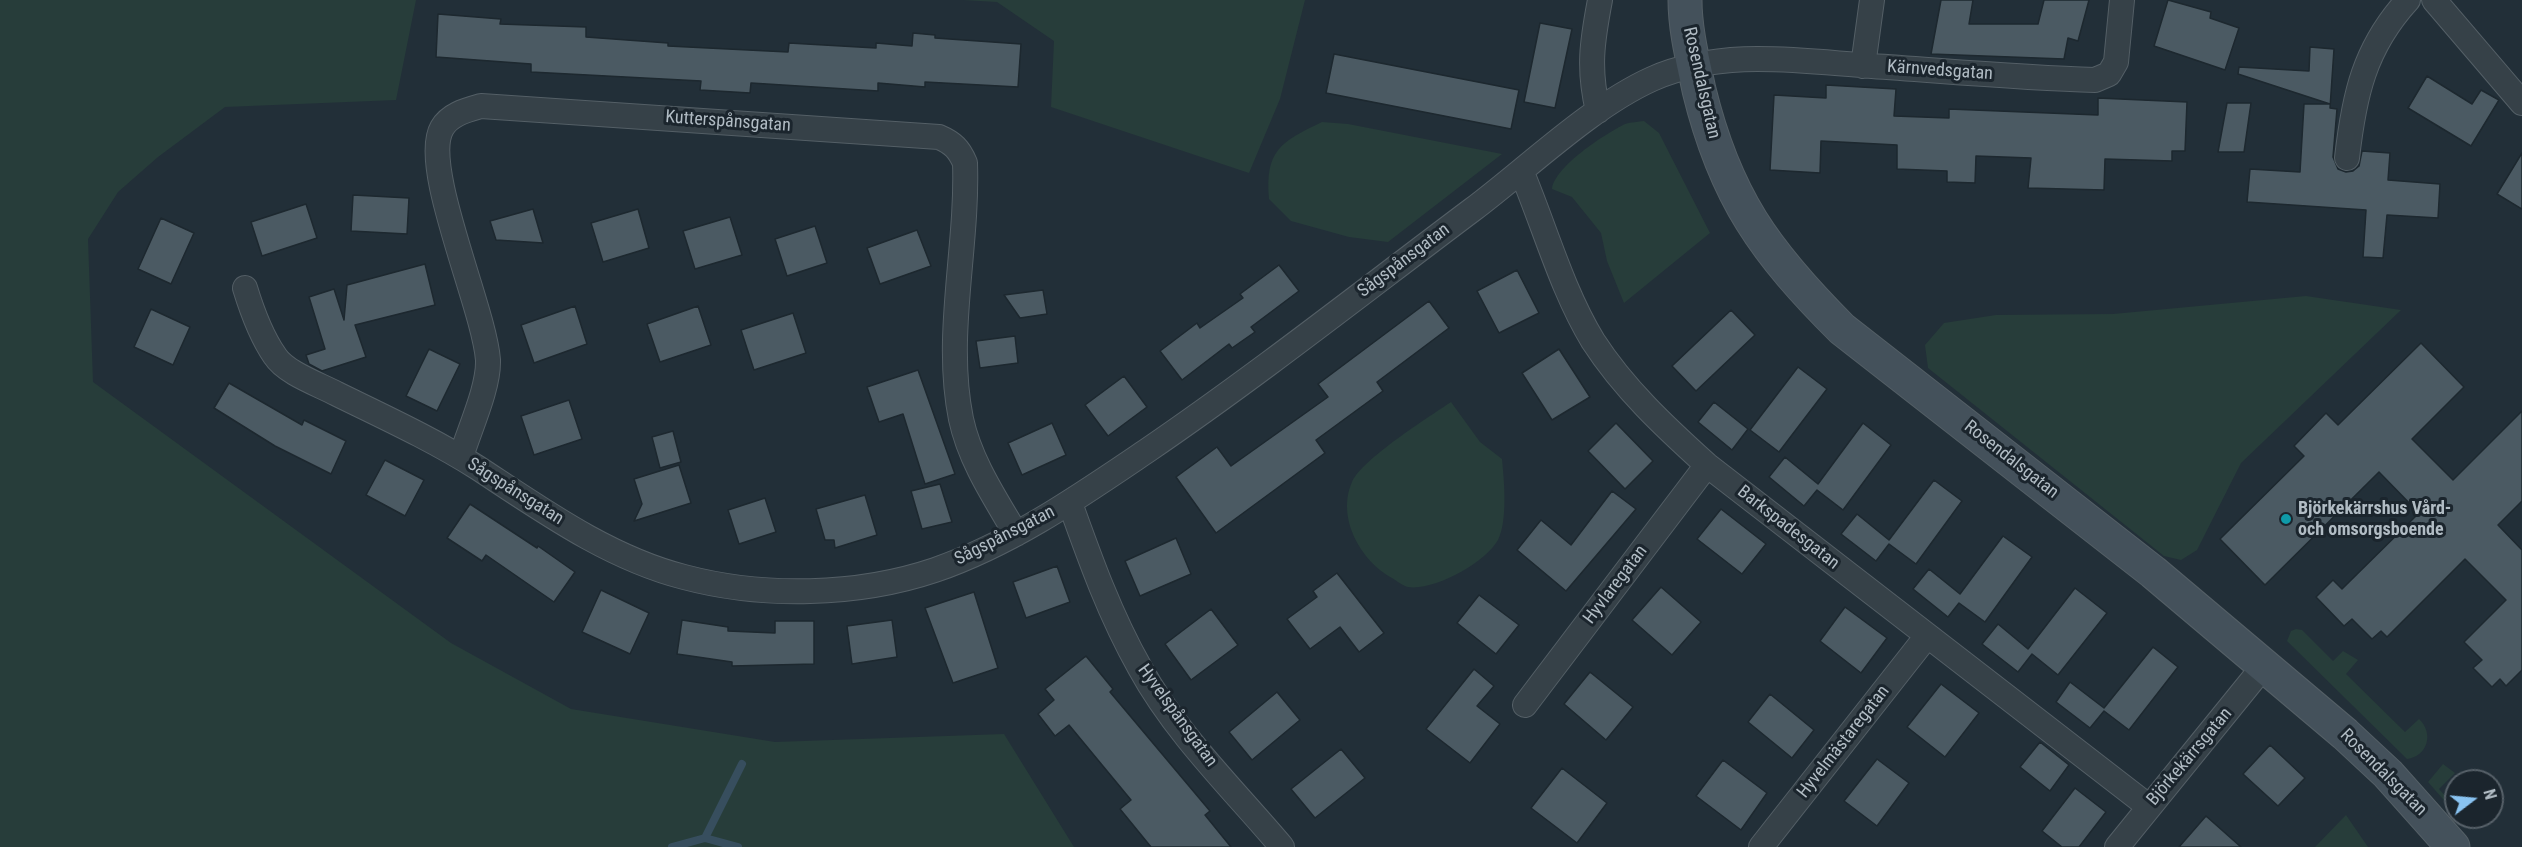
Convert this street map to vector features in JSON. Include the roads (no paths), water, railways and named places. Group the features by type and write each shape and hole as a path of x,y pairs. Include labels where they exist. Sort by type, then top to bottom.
{"street":[{"path":"1598,111 1591,83 1590,54 1600,0"},
{"name":"Rosendalsgatan","path":"1685,0 1694,67 1718,155 1745,214 1770,252 1803,291 1842,329 2102,531 2345,734 2379,766 2453,847"},
{"path":"1863,66 1872,0"},
{"name":"Kärnvedsgatan","path":"1694,67 1726,61 1780,57 1863,66 2095,80 2109,74 2116,62 2122,0"},
{"path":"2347,158 2353,104 2362,74 2374,46 2408,0"},
{"path":"2434,0 2522,103"},
{"name":"Sågspånsgatan","path":"245,288 277,361 461,457 554,518 634,560 682,577 743,588 822,589 886,582 929,572 973,556 1070,503 1198,415 1522,173 1598,111 1651,80 1694,67"},
{"name":"Kutterspånsgatan","path":"461,457 484,386 488,364 483,329 438,173 438,138 442,127 451,118 464,110 481,106 939,137 951,142 960,151 965,163 956,314 961,419 979,470 1016,534"},
{"name":"Barkspadesgatan","path":"1522,173 1576,308 1592,339 1630,391 1707,465 2148,806"},
{"name":"Hyvlaregatan","path":"1525,705 1707,465"},
{"name":"Hyvelspånsgatan","path":"1070,503 1101,587 1140,669 1178,724 1282,847"},
{"name":"Hyvelmästaregatan","path":"1761,847 1927,636"},
{"name":"Björkekärrsgatan","path":"2117,847 2263,667"}],"waterway":[{"path":"705,838 742,764"},
{"path":"672,847 705,838 738,847"}],"place":[{"name":"Björkekärrshus Vård- och omsorgsboende","path":"2286,519"}]}
